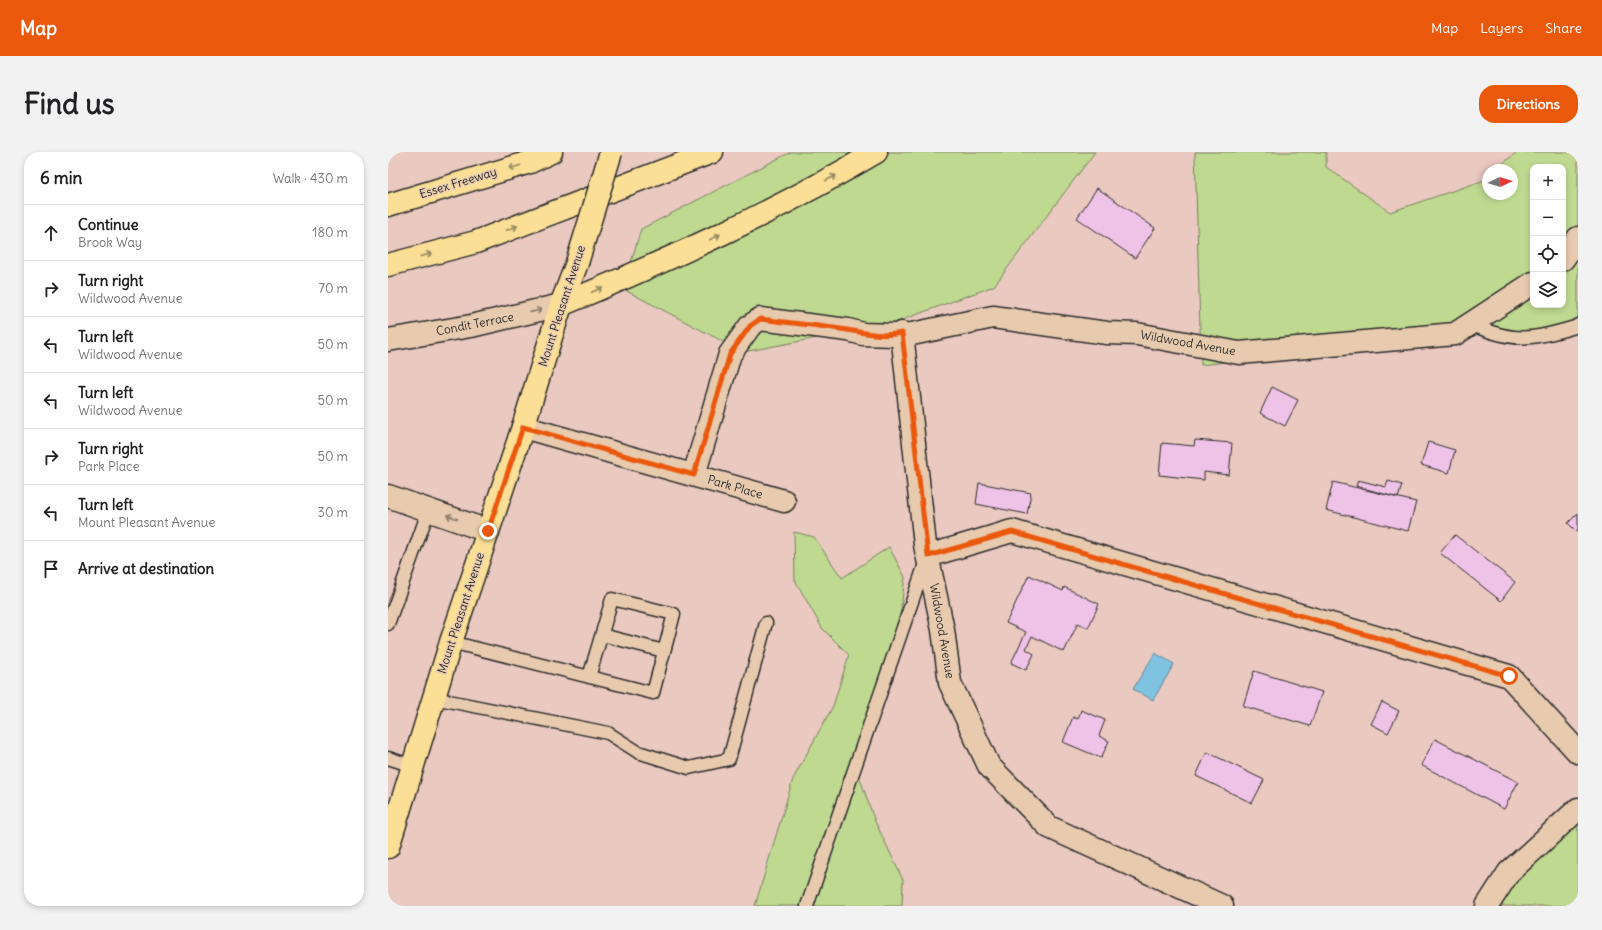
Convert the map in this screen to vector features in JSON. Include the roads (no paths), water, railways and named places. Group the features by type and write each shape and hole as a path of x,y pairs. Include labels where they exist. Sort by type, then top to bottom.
{"main road":[{"name":"Essex Freeway","path":"388,205 530,162 551,152"},
{"name":"Mount Pleasant Avenue","path":"388,847 451,642 523,427 561,305 577,263 611,152"},
{"path":"388,265 476,242 712,152"},
{"path":"561,305 673,258 843,172 876,152"}],"street":[{"path":"1566,255 1578,238"},
{"name":"Wildwood Avenue","path":"694,475 730,354 750,326 760,319 848,330 863,334 894,335 902,333 912,334 993,317 1107,333 1137,334 1239,353 1455,334 1530,285"},
{"name":"Condit Terrace","path":"388,340 471,326 561,305"},
{"name":"Wildwood Avenue","path":"902,333 928,556 943,630 950,684 989,766 1049,827 1222,906"},
{"name":"Park Place","path":"523,427 784,501"},
{"path":"388,496 429,509 488,531"},
{"path":"928,556 1012,532 1509,676 1578,752"},
{"path":"1487,906 1509,872 1578,809"}],"lane":[{"path":"1470,324 1490,332 1512,338 1539,337 1578,325"},
{"path":"388,624 429,509"},
{"path":"807,906 928,556"},
{"path":"451,642 589,677 653,693 674,614 612,599 589,677"},
{"path":"434,698 608,733 638,752 689,768 729,759 766,622"},
{"path":"602,635 664,651"},
{"path":"388,758 413,766"}],"water":[{"path":"1155,653 1174,664 1153,700 1133,689"}]}
